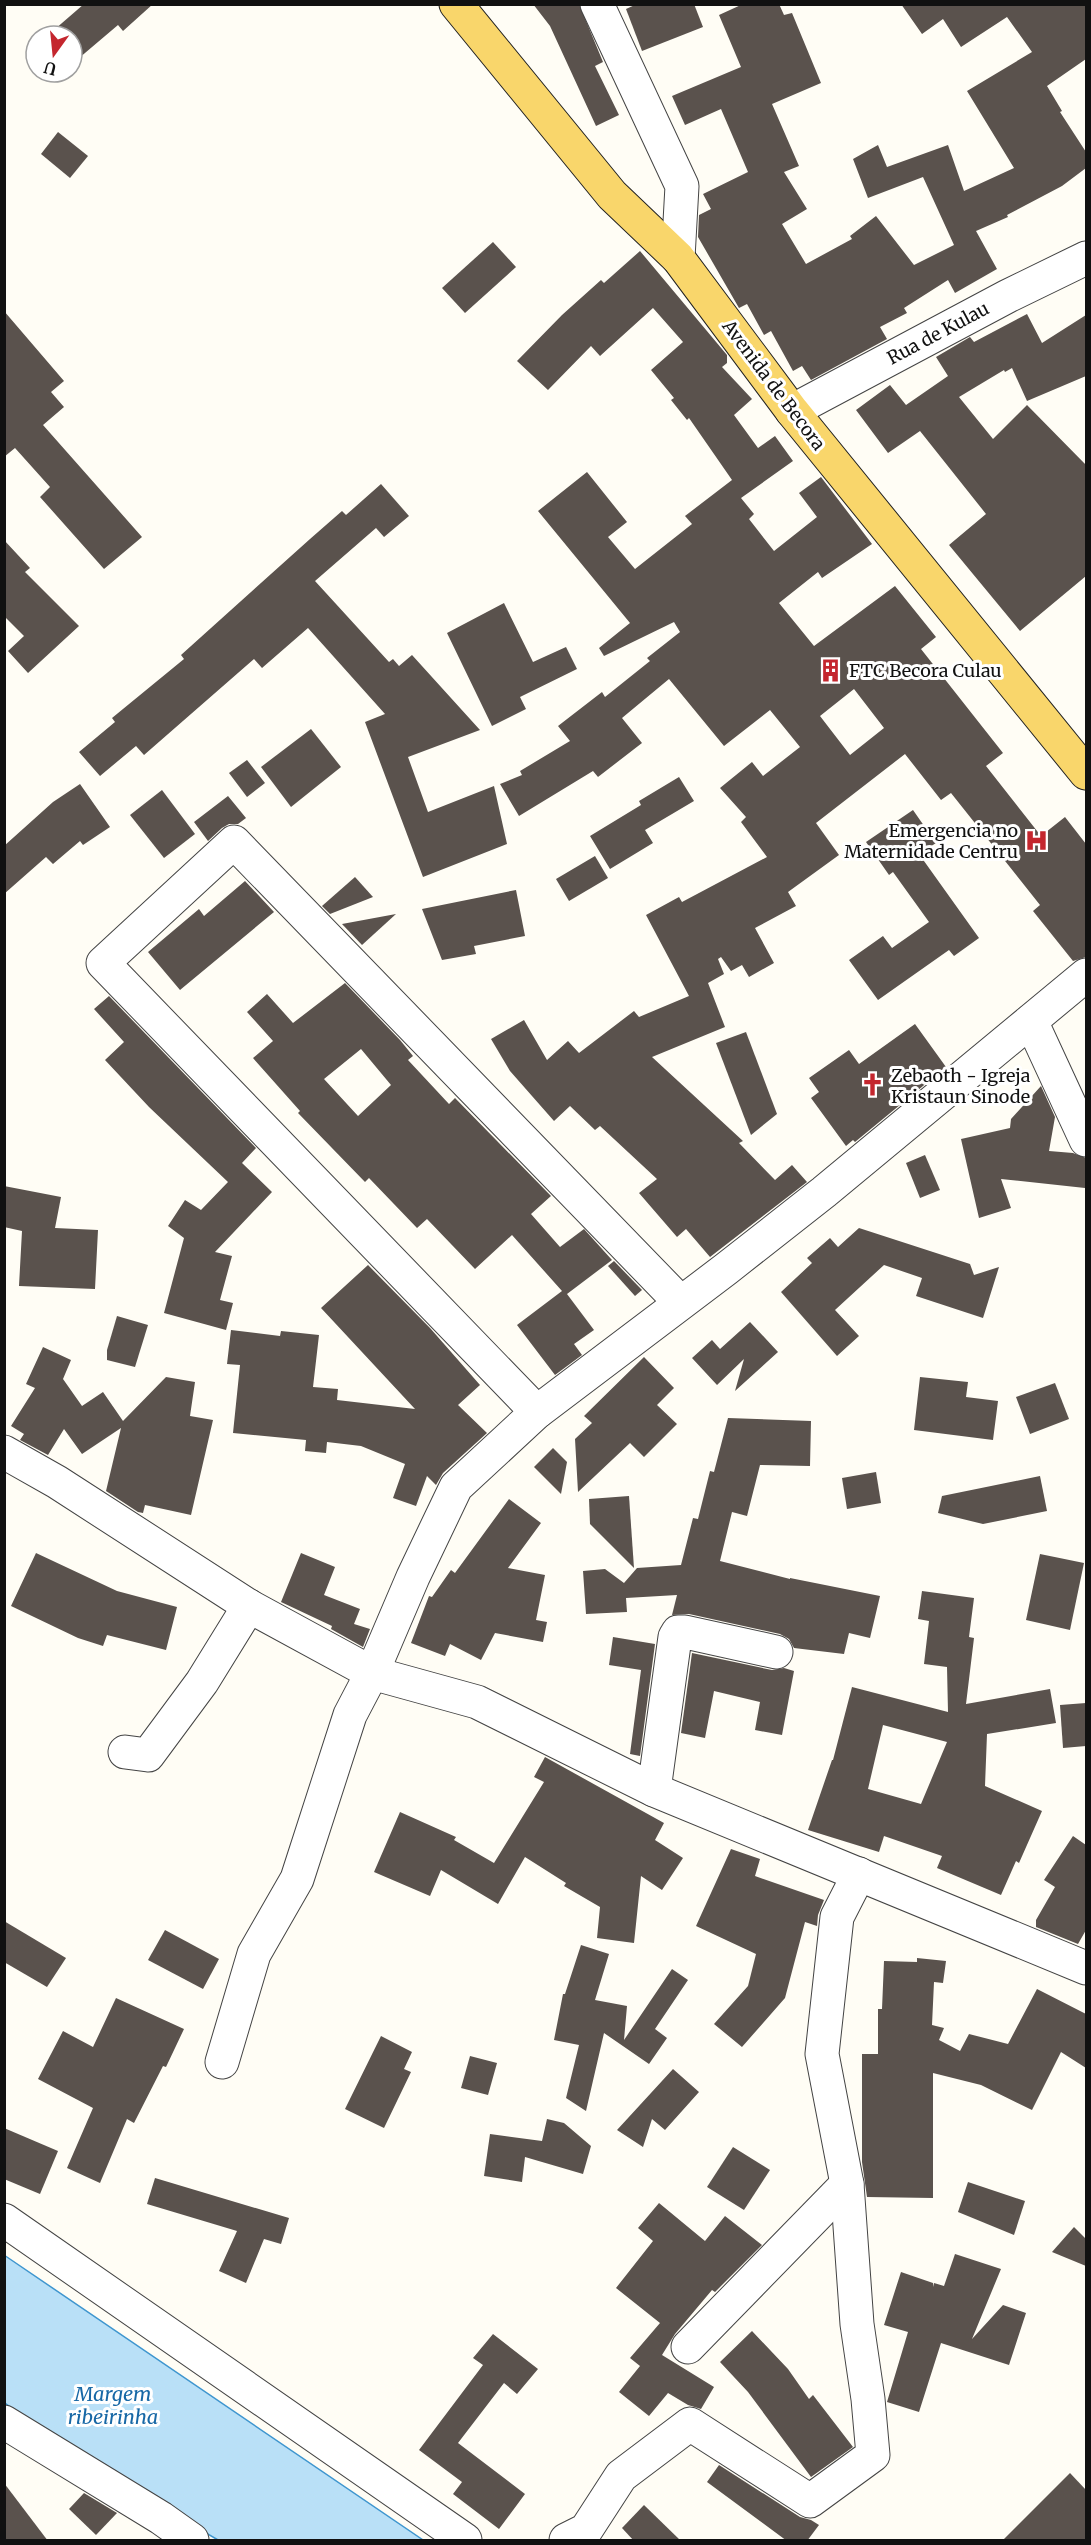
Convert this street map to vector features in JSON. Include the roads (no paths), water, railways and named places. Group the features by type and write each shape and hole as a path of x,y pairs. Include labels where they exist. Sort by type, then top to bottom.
{"main road":[{"name":"Avenida de Becora","path":"456,4 612,195 678,258 792,411 1086,773"}],"street":[{"path":"597,4 682,186 678,258"},
{"name":"Rua de Kulau","path":"792,411 1008,296 1086,258"},
{"path":"537,1412 103,963 234,842 680,1302"},
{"path":"222,2062 254,1954 297,1879 350,1715 372,1673 412,1577 456,1488 537,1412 824,1192 1086,975"},
{"path":"1031,1021 1086,1140"},
{"path":"4,1452 57,1482 249,1606 372,1673 477,1702 654,1790 1086,1968"},
{"path":"125,1752 148,1755 202,1682 249,1606"},
{"path":"654,1790 675,1637 678,1632 776,1652"},
{"path":"584,2537 621,2476 690,2424 810,2501 873,2455 868,2399 857,2324 847,2184 822,2054 837,1917 860,1874"},
{"path":"688,2347 847,2184"},
{"path":"4,2220 465,2541"},
{"path":"4,2422 161,2518 192,2541"}],"water":[{"name":"Margem ribeirinha","path":"4,2255 423,2540 218,2540 82,2461 5,2403"}],"place":[{"name":"FTC Becora Culau","path":"831,670"},
{"name":"Emergencia no Maternidade Centru","path":"1036,840"},
{"name":"Zebaoth - Igreja Kristaun Sinode","path":"873,1085"}]}
